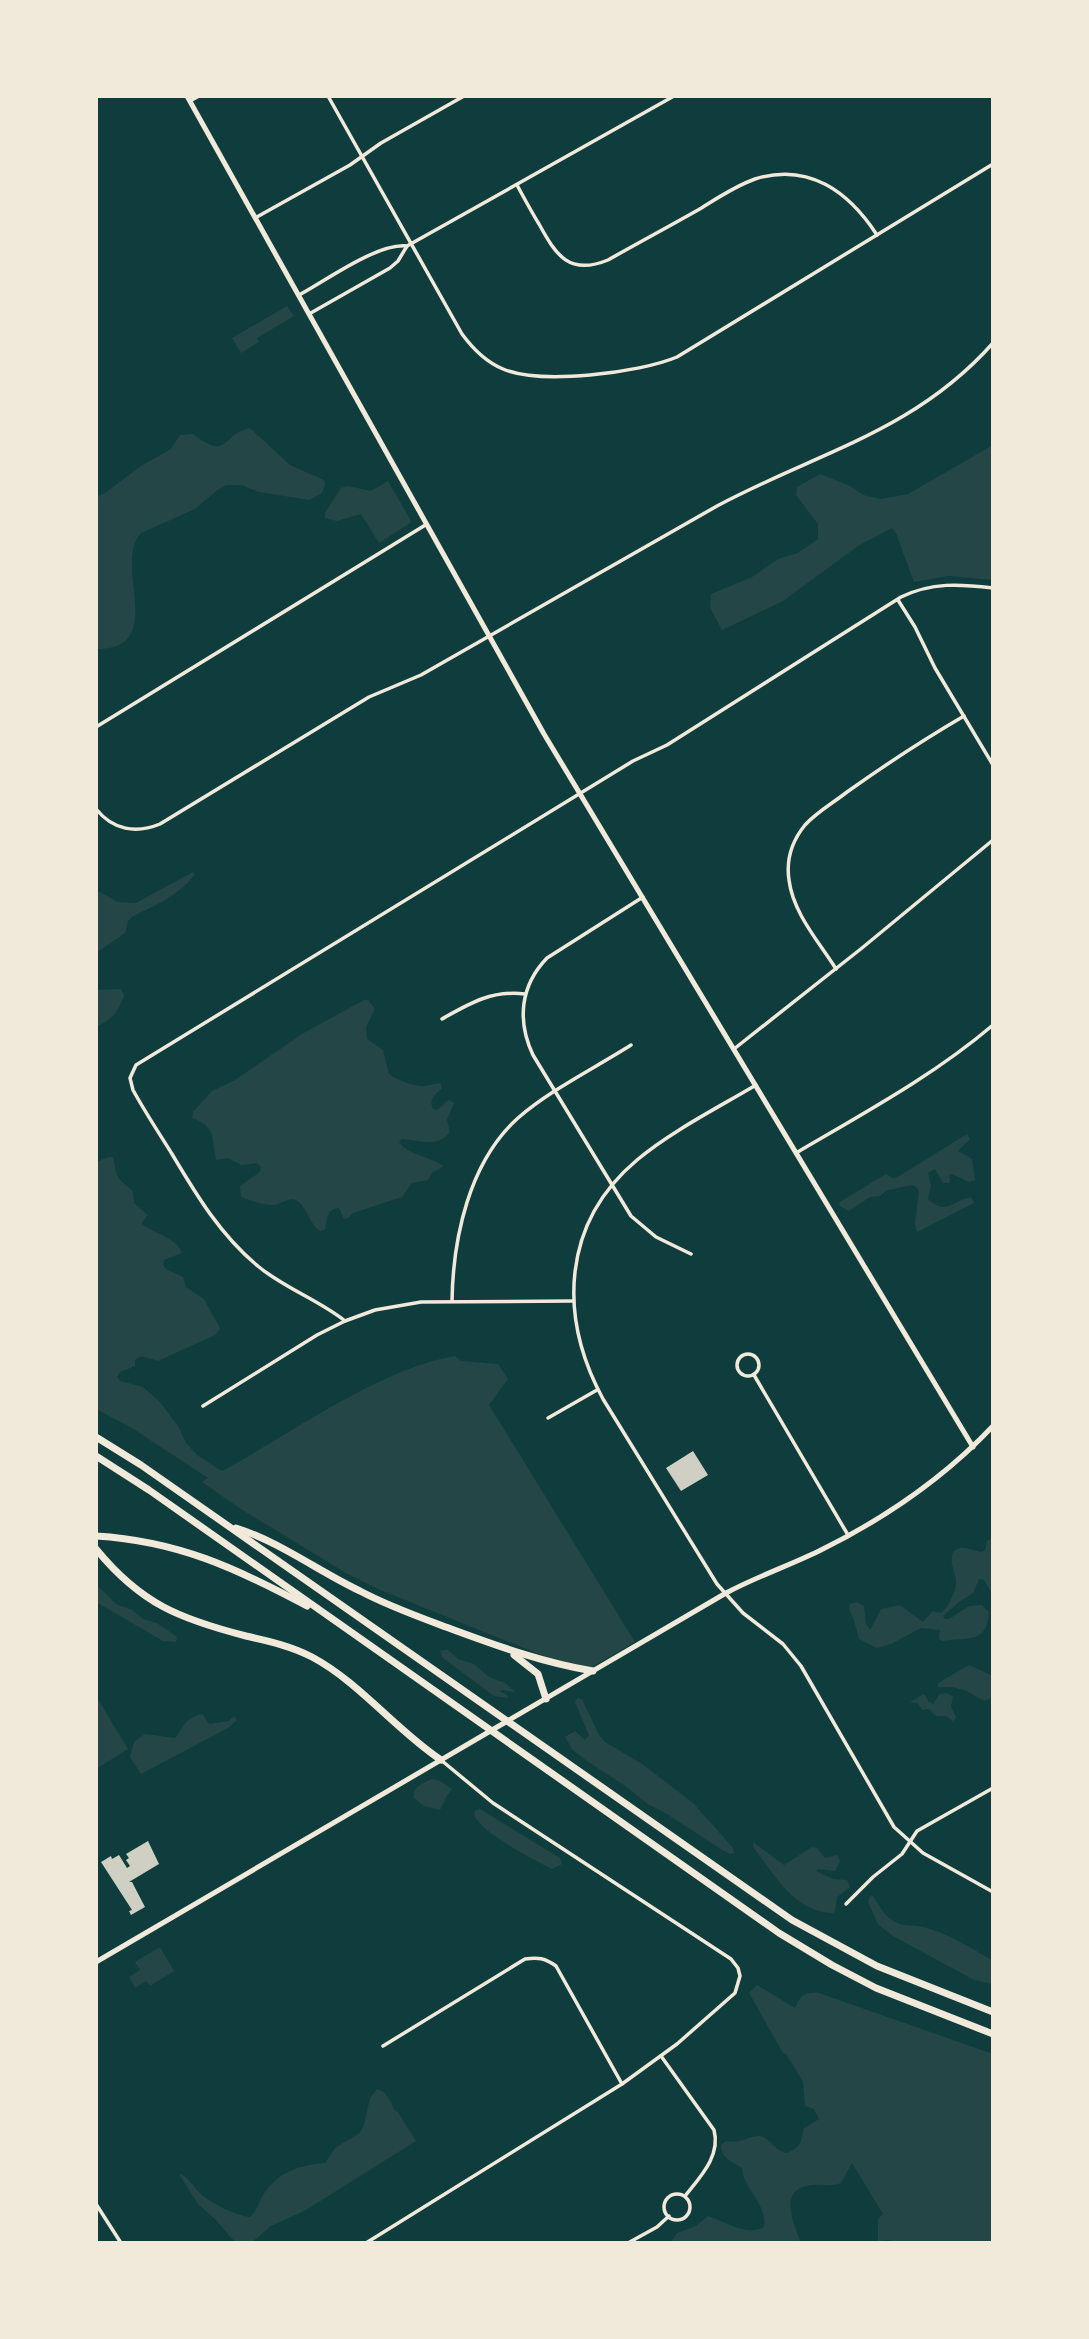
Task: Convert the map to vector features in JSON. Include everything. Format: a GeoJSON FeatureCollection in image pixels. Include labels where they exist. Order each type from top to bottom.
{"type":"FeatureCollection","features":[{"type":"Feature","properties":{"kind":"highway"},"geometry":{"type":"LineString","coordinates":[[96,1437],[141,1465],[746,1889],[808,1929],[885,1970],[993,2012]]}},
{"type":"Feature","properties":{"kind":"highway"},"geometry":{"type":"LineString","coordinates":[[96,1456],[149,1490],[753,1916],[807,1950],[887,1993],[993,2034]]}},
{"type":"Feature","properties":{"kind":"highway"},"geometry":{"type":"LineString","coordinates":[[228,1526],[273,1543],[382,1602],[508,1650],[554,1664],[593,1671]]}},
{"type":"Feature","properties":{"kind":"highway"},"geometry":{"type":"LineString","coordinates":[[97,1535],[147,1541],[210,1559],[247,1574],[330,1617]]}},
{"type":"Feature","properties":{"kind":"highway"},"geometry":{"type":"LineString","coordinates":[[96,1549],[145,1597],[173,1613],[199,1623],[295,1649],[322,1662],[441,1760]]}},
{"type":"Feature","properties":{"kind":"highway"},"geometry":{"type":"LineString","coordinates":[[508,1650],[538,1674],[546,1699]]}},
{"type":"Feature","properties":{"kind":"main road"},"geometry":{"type":"LineString","coordinates":[[189,99],[544,734],[973,1447]]}},
{"type":"Feature","properties":{"kind":"main road"},"geometry":{"type":"LineString","coordinates":[[96,1962],[725,1594],[848,1535],[935,1479],[993,1426]]}},
{"type":"Feature","properties":{"kind":"street"},"geometry":{"type":"LineString","coordinates":[[189,99],[199,96]]}},
{"type":"Feature","properties":{"kind":"street"},"geometry":{"type":"LineString","coordinates":[[328,96],[409,245],[462,334],[474,349],[502,369],[537,376],[624,372],[667,361],[687,352],[993,164]]}},
{"type":"Feature","properties":{"kind":"street"},"geometry":{"type":"LineString","coordinates":[[255,218],[464,96]]}},
{"type":"Feature","properties":{"kind":"street"},"geometry":{"type":"LineString","coordinates":[[299,296],[380,250],[409,245],[674,96]]}},
{"type":"Feature","properties":{"kind":"street"},"geometry":{"type":"LineString","coordinates":[[517,185],[554,251],[564,260],[577,265],[595,265],[608,260],[745,183],[775,175],[803,176],[836,190],[860,211],[877,235]]}},
{"type":"Feature","properties":{"kind":"street"},"geometry":{"type":"LineString","coordinates":[[309,314],[390,268],[409,245]]}},
{"type":"Feature","properties":{"kind":"street"},"geometry":{"type":"LineString","coordinates":[[96,809],[107,821],[120,827],[140,830],[153,827],[369,697],[421,675],[727,500],[887,427],[944,389],[993,343]]}},
{"type":"Feature","properties":{"kind":"street"},"geometry":{"type":"LineString","coordinates":[[96,727],[427,524]]}},
{"type":"Feature","properties":{"kind":"street"},"geometry":{"type":"LineString","coordinates":[[345,1321],[269,1275],[227,1237],[200,1200],[135,1094],[130,1078],[133,1069],[633,761],[667,745],[898,600],[932,586],[953,584],[993,588]]}},
{"type":"Feature","properties":{"kind":"street"},"geometry":{"type":"LineString","coordinates":[[898,600],[993,765]]}},
{"type":"Feature","properties":{"kind":"street"},"geometry":{"type":"LineString","coordinates":[[836,969],[804,920],[792,895],[788,861],[796,839],[811,819],[828,806],[900,755],[964,716]]}},
{"type":"Feature","properties":{"kind":"street"},"geometry":{"type":"LineString","coordinates":[[734,1049],[993,840]]}},
{"type":"Feature","properties":{"kind":"street"},"geometry":{"type":"LineString","coordinates":[[642,897],[553,953],[536,970],[525,994],[522,1015],[526,1040],[533,1055],[631,1216],[656,1237],[691,1254]]}},
{"type":"Feature","properties":{"kind":"street"},"geometry":{"type":"LineString","coordinates":[[442,1019],[486,996],[525,994]]}},
{"type":"Feature","properties":{"kind":"street"},"geometry":{"type":"LineString","coordinates":[[796,1153],[923,1077],[993,1025]]}},
{"type":"Feature","properties":{"kind":"street"},"geometry":{"type":"LineString","coordinates":[[452,1301],[454,1266],[461,1227],[483,1165],[497,1141],[515,1121],[555,1092],[631,1045]]}},
{"type":"Feature","properties":{"kind":"street"},"geometry":{"type":"LineString","coordinates":[[756,1085],[650,1150],[612,1185],[597,1207],[582,1243],[575,1272],[573,1301],[581,1347],[598,1389],[706,1569],[743,1613],[783,1644],[795,1658],[887,1818],[909,1843],[993,1892]]}},
{"type":"Feature","properties":{"kind":"street"},"geometry":{"type":"LineString","coordinates":[[203,1405],[317,1335],[345,1321],[390,1307],[421,1302],[573,1301]]}},
{"type":"Feature","properties":{"kind":"street"},"geometry":{"type":"LineString","coordinates":[[750,1354],[757,1358],[759,1365],[754,1375],[742,1375],[737,1369],[737,1361],[742,1355],[750,1354]]}},
{"type":"Feature","properties":{"kind":"street"},"geometry":{"type":"LineString","coordinates":[[754,1375],[848,1535]]}},
{"type":"Feature","properties":{"kind":"street"},"geometry":{"type":"LineString","coordinates":[[548,1418],[598,1389]]}},
{"type":"Feature","properties":{"kind":"street"},"geometry":{"type":"LineString","coordinates":[[366,2243],[622,2084],[722,2006],[740,1983],[739,1971],[731,1959],[494,1803],[441,1760]]}},
{"type":"Feature","properties":{"kind":"street"},"geometry":{"type":"LineString","coordinates":[[846,1904],[873,1877],[902,1854],[918,1831],[993,1788]]}},
{"type":"Feature","properties":{"kind":"street"},"geometry":{"type":"LineString","coordinates":[[383,2046],[525,1959],[537,1957],[547,1959],[556,1966],[622,2084]]}},
{"type":"Feature","properties":{"kind":"street"},"geometry":{"type":"LineString","coordinates":[[661,2056],[714,2130],[717,2141],[714,2155],[706,2169],[685,2196]]}},
{"type":"Feature","properties":{"kind":"street"},"geometry":{"type":"LineString","coordinates":[[676,2194],[685,2196],[690,2207],[688,2214],[681,2219],[669,2216],[664,2209],[668,2197],[676,2194]]}},
{"type":"Feature","properties":{"kind":"street"},"geometry":{"type":"LineString","coordinates":[[96,2204],[121,2243]]}},
{"type":"Feature","properties":{"kind":"street"},"geometry":{"type":"LineString","coordinates":[[628,2243],[657,2227],[669,2216]]}},
{"type":"Feature","properties":{"kind":"shaded area"},"geometry":{"type":"Polygon","coordinates":[[[287,306],[294,316],[257,338],[259,342],[241,353],[232,338],[287,306]]]}},
{"type":"Feature","properties":{"kind":"shaded area"},"geometry":{"type":"Polygon","coordinates":[[[250,428],[290,465],[324,480],[322,493],[309,500],[259,492],[242,485],[226,485],[195,509],[141,533],[134,547],[132,564],[135,621],[130,636],[118,646],[96,649],[96,497],[171,449],[180,435],[193,434],[213,446],[219,446],[250,428]]]}},
{"type":"Feature","properties":{"kind":"shaded area"},"geometry":{"type":"Polygon","coordinates":[[[993,445],[993,580],[948,576],[914,582],[892,528],[858,546],[783,601],[722,630],[710,607],[711,594],[752,577],[778,559],[798,553],[818,539],[818,524],[796,495],[797,487],[820,474],[850,486],[863,495],[881,499],[908,494],[993,445]]]}},
{"type":"Feature","properties":{"kind":"shaded area"},"geometry":{"type":"Polygon","coordinates":[[[388,481],[411,521],[379,543],[361,514],[337,521],[325,518],[325,513],[341,488],[348,486],[371,491],[388,481]]]}},
{"type":"Feature","properties":{"kind":"shaded area"},"geometry":{"type":"Polygon","coordinates":[[[193,872],[195,874],[182,888],[132,917],[125,933],[96,953],[96,890],[118,902],[136,903],[193,872]]]}},
{"type":"Feature","properties":{"kind":"shaded area"},"geometry":{"type":"Polygon","coordinates":[[[121,989],[124,995],[117,1010],[111,1018],[96,1027],[96,990],[121,989]]]}},
{"type":"Feature","properties":{"kind":"shaded area"},"geometry":{"type":"Polygon","coordinates":[[[368,1000],[375,1009],[366,1027],[367,1039],[383,1050],[389,1074],[415,1085],[441,1083],[442,1088],[432,1099],[433,1109],[438,1109],[449,1100],[454,1103],[447,1120],[450,1132],[445,1137],[434,1142],[402,1139],[399,1142],[408,1150],[444,1166],[432,1173],[428,1180],[412,1183],[402,1197],[353,1213],[344,1219],[339,1208],[332,1210],[325,1229],[321,1231],[296,1200],[271,1205],[241,1197],[240,1186],[260,1172],[261,1167],[257,1163],[241,1165],[228,1158],[216,1160],[210,1130],[192,1118],[193,1112],[212,1091],[235,1080],[302,1034],[368,1000]]]}},
{"type":"Feature","properties":{"kind":"shaded area"},"geometry":{"type":"Polygon","coordinates":[[[967,1134],[970,1139],[958,1151],[972,1159],[975,1180],[969,1182],[952,1174],[949,1175],[950,1183],[943,1183],[935,1169],[928,1173],[931,1186],[928,1199],[945,1207],[971,1197],[974,1203],[917,1232],[915,1224],[919,1190],[915,1186],[887,1190],[849,1211],[840,1206],[839,1203],[843,1200],[886,1174],[896,1178],[967,1134]]]}},
{"type":"Feature","properties":{"kind":"shaded area"},"geometry":{"type":"Polygon","coordinates":[[[113,1157],[119,1179],[133,1191],[134,1203],[148,1215],[142,1224],[171,1240],[182,1253],[164,1260],[163,1265],[183,1277],[186,1287],[204,1299],[220,1329],[215,1335],[158,1361],[146,1357],[137,1358],[135,1366],[120,1372],[117,1377],[120,1381],[143,1387],[160,1402],[178,1426],[186,1443],[197,1455],[222,1471],[366,1388],[396,1374],[455,1356],[461,1361],[498,1364],[508,1379],[489,1405],[635,1642],[592,1667],[556,1661],[378,1589],[346,1573],[241,1509],[202,1482],[208,1478],[132,1428],[96,1409],[96,1162],[113,1157]]]}},
{"type":"Feature","properties":{"kind":"shaded area"},"geometry":{"type":"Polygon","coordinates":[[[993,1538],[992,1589],[990,1590],[984,1580],[979,1579],[973,1593],[943,1616],[949,1619],[969,1606],[982,1605],[989,1612],[987,1623],[980,1635],[943,1641],[939,1639],[940,1630],[921,1628],[891,1644],[877,1648],[859,1639],[849,1609],[850,1604],[857,1602],[864,1606],[866,1624],[870,1630],[881,1609],[900,1605],[923,1622],[933,1611],[941,1613],[954,1594],[956,1581],[952,1564],[953,1552],[963,1548],[982,1552],[987,1541],[993,1538]]]}},
{"type":"Feature","properties":{"kind":"shaded area"},"geometry":{"type":"Polygon","coordinates":[[[96,1584],[116,1604],[132,1610],[143,1619],[157,1623],[177,1637],[176,1642],[163,1641],[96,1602],[96,1584]]]}},
{"type":"Feature","properties":{"kind":"shaded area"},"geometry":{"type":"Polygon","coordinates":[[[440,1651],[474,1664],[489,1677],[505,1683],[515,1692],[499,1691],[508,1698],[494,1696],[443,1658],[440,1651]]]}},
{"type":"Feature","properties":{"kind":"shaded area"},"geometry":{"type":"Polygon","coordinates":[[[969,1665],[993,1676],[993,1697],[984,1701],[967,1691],[938,1687],[938,1683],[969,1665]]]}},
{"type":"Feature","properties":{"kind":"shaded area"},"geometry":{"type":"Polygon","coordinates":[[[947,1693],[953,1697],[951,1706],[956,1718],[953,1721],[946,1716],[936,1716],[929,1709],[922,1710],[918,1703],[910,1702],[924,1694],[933,1704],[940,1694],[947,1693]]]}},
{"type":"Feature","properties":{"kind":"shaded area"},"geometry":{"type":"Polygon","coordinates":[[[96,1696],[128,1749],[96,1769],[96,1696]]]}},
{"type":"Feature","properties":{"kind":"shaded area"},"geometry":{"type":"Polygon","coordinates":[[[578,1698],[582,1699],[605,1742],[642,1764],[693,1803],[733,1848],[734,1853],[724,1851],[648,1804],[572,1749],[565,1737],[575,1731],[585,1740],[589,1735],[575,1702],[578,1698]]]}},
{"type":"Feature","properties":{"kind":"shaded area"},"geometry":{"type":"Polygon","coordinates":[[[202,1714],[209,1724],[229,1721],[234,1716],[237,1720],[228,1728],[141,1774],[130,1757],[134,1742],[145,1734],[175,1738],[188,1721],[202,1714]]]}},
{"type":"Feature","properties":{"kind":"shaded area"},"geometry":{"type":"Polygon","coordinates":[[[432,1779],[452,1789],[440,1810],[424,1806],[414,1798],[416,1788],[432,1779]]]}},
{"type":"Feature","properties":{"kind":"shaded area"},"geometry":{"type":"Polygon","coordinates":[[[480,1809],[560,1858],[562,1864],[552,1869],[497,1838],[474,1815],[475,1811],[480,1809]]]}},
{"type":"Feature","properties":{"kind":"shaded area"},"geometry":{"type":"Polygon","coordinates":[[[753,1842],[784,1865],[812,1847],[817,1848],[825,1858],[837,1855],[840,1861],[835,1871],[816,1871],[833,1879],[847,1880],[850,1887],[837,1897],[835,1911],[820,1911],[797,1900],[770,1870],[754,1848],[753,1842]]]}},
{"type":"Feature","properties":{"kind":"shaded area"},"geometry":{"type":"Polygon","coordinates":[[[871,1895],[885,1914],[897,1923],[941,1933],[993,1961],[993,1984],[974,1980],[893,1936],[878,1924],[868,1902],[871,1895]]]}},
{"type":"Feature","properties":{"kind":"shaded area"},"geometry":{"type":"Polygon","coordinates":[[[160,1947],[174,1971],[150,1986],[146,1981],[135,1988],[129,1977],[140,1970],[135,1962],[160,1947]]]}},
{"type":"Feature","properties":{"kind":"shaded area"},"geometry":{"type":"Polygon","coordinates":[[[757,1985],[795,2008],[804,1996],[819,1993],[993,2054],[993,2243],[878,2241],[878,2219],[883,2214],[852,2163],[841,2183],[802,2188],[791,2199],[792,2217],[801,2243],[670,2243],[677,2233],[696,2226],[708,2216],[743,2229],[757,2230],[764,2227],[762,2211],[746,2182],[742,2168],[725,2156],[721,2145],[726,2141],[759,2136],[787,2153],[800,2144],[803,2129],[819,2119],[814,2109],[805,2106],[803,2082],[749,1993],[757,1985]]]}},
{"type":"Feature","properties":{"kind":"shaded area"},"geometry":{"type":"Polygon","coordinates":[[[377,2089],[390,2100],[416,2141],[306,2210],[271,2226],[251,2243],[235,2242],[198,2204],[179,2174],[213,2203],[250,2217],[265,2192],[277,2179],[308,2165],[325,2163],[335,2148],[360,2133],[370,2098],[377,2089]]]}},
{"type":"Feature","properties":{"kind":"building"},"geometry":{"type":"Polygon","coordinates":[[[693,1451],[708,1475],[681,1491],[666,1468],[693,1451]]]}},
{"type":"Feature","properties":{"kind":"building"},"geometry":{"type":"Polygon","coordinates":[[[148,1841],[159,1864],[129,1882],[132,1882],[145,1907],[131,1915],[129,1911],[132,1910],[101,1862],[119,1855],[127,1868],[130,1866],[126,1854],[148,1841]]]}}]}
